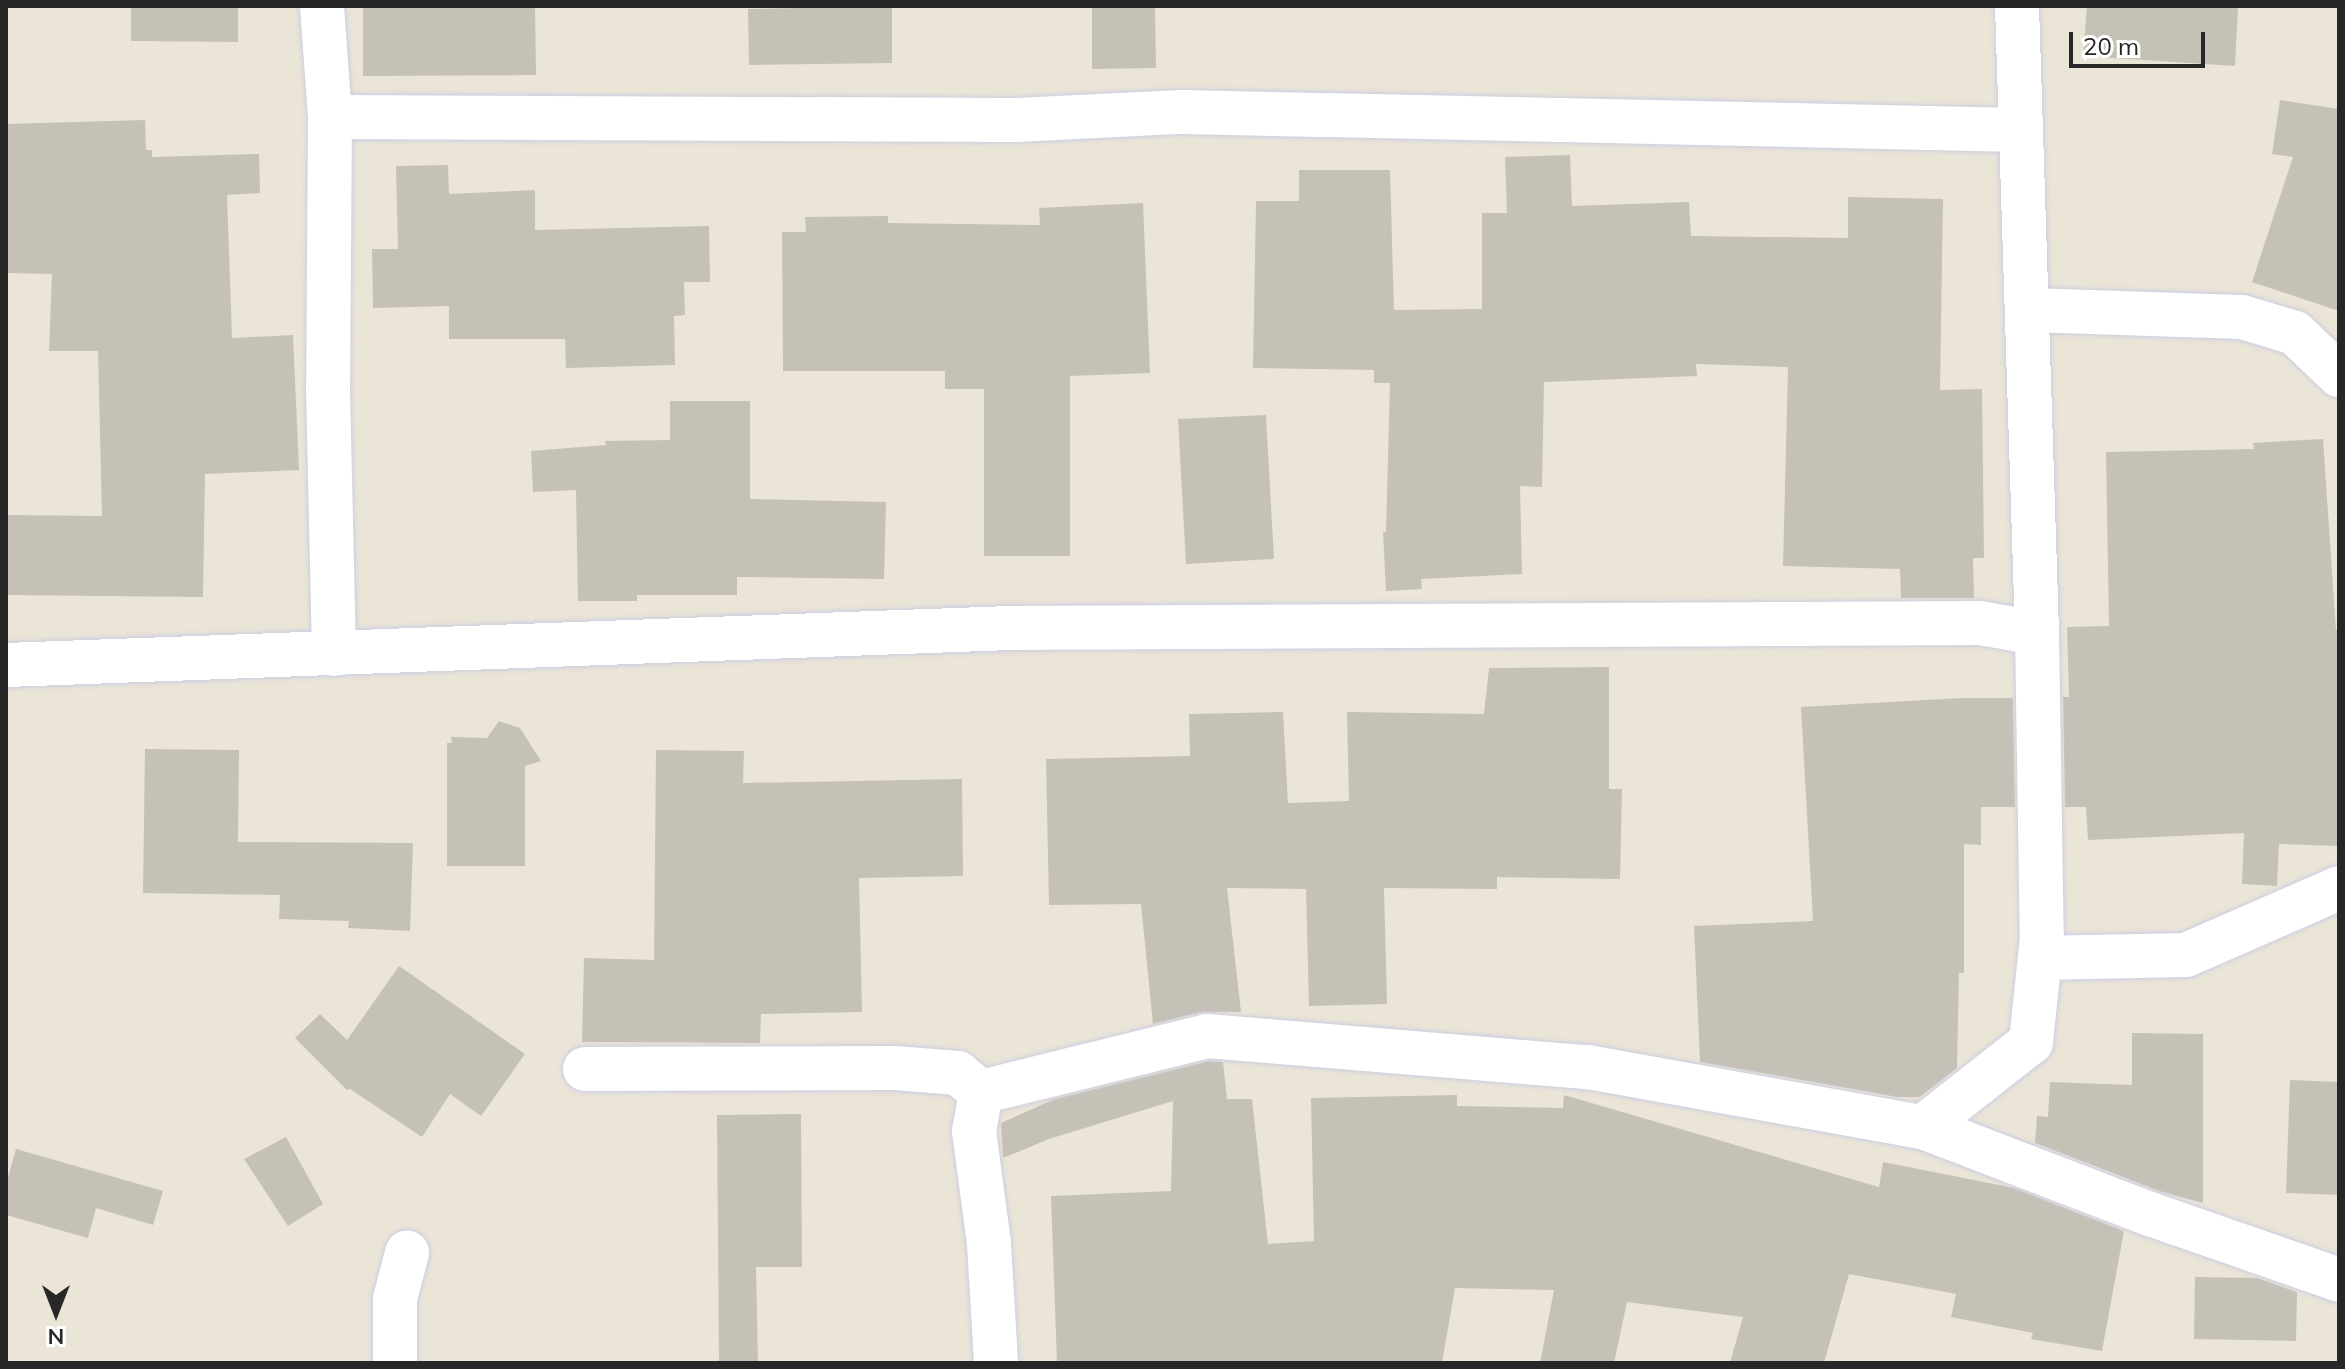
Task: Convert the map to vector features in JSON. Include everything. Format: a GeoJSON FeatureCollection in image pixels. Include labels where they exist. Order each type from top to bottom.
{"type":"FeatureCollection","features":[{"type":"Feature","properties":{"kind":"street"},"geometry":{"type":"LineString","coordinates":[[322,6],[330,117],[328,389],[334,654]]}},
{"type":"Feature","properties":{"kind":"street"},"geometry":{"type":"LineString","coordinates":[[1923,1127],[2031,1042],[2040,958],[2037,633],[2017,6]]}},
{"type":"Feature","properties":{"kind":"street"},"geometry":{"type":"LineString","coordinates":[[330,117],[1016,120],[1182,112],[2020,130]]}},
{"type":"Feature","properties":{"kind":"street"},"geometry":{"type":"LineString","coordinates":[[2029,310],[2242,317],[2295,333],[2339,375]]}},
{"type":"Feature","properties":{"kind":"street"},"geometry":{"type":"LineString","coordinates":[[6,665],[1024,627],[1980,623],[2037,633]]}},
{"type":"Feature","properties":{"kind":"street"},"geometry":{"type":"LineString","coordinates":[[2040,958],[2186,955],[2339,888]]}},
{"type":"Feature","properties":{"kind":"street"},"geometry":{"type":"LineString","coordinates":[[981,1092],[1207,1036],[1588,1067],[1923,1127],[2150,1214],[2339,1280]]}},
{"type":"Feature","properties":{"kind":"street"},"geometry":{"type":"LineString","coordinates":[[585,1069],[895,1068],[958,1073],[981,1092]]}},
{"type":"Feature","properties":{"kind":"street"},"geometry":{"type":"LineString","coordinates":[[981,1092],[974,1131],[989,1244],[996,1363]]}},
{"type":"Feature","properties":{"kind":"street"},"geometry":{"type":"LineString","coordinates":[[395,1363],[395,1299],[407,1253]]}},
{"type":"Feature","properties":{"kind":"building"},"geometry":{"type":"Polygon","coordinates":[[[131,6],[238,6],[238,42],[131,41],[131,6]]]}},
{"type":"Feature","properties":{"kind":"building"},"geometry":{"type":"Polygon","coordinates":[[[363,6],[535,6],[536,75],[363,76],[363,6]]]}},
{"type":"Feature","properties":{"kind":"building"},"geometry":{"type":"Polygon","coordinates":[[[892,6],[892,63],[749,65],[748,9],[892,6]]]}},
{"type":"Feature","properties":{"kind":"building"},"geometry":{"type":"Polygon","coordinates":[[[1092,6],[1155,6],[1156,68],[1092,69],[1092,6]]]}},
{"type":"Feature","properties":{"kind":"building"},"geometry":{"type":"Polygon","coordinates":[[[2087,6],[2238,6],[2235,66],[2083,56],[2087,6]]]}},
{"type":"Feature","properties":{"kind":"building"},"geometry":{"type":"Polygon","coordinates":[[[2280,100],[2339,109],[2339,311],[2252,282],[2293,157],[2272,154],[2280,100]]]}},
{"type":"Feature","properties":{"kind":"building"},"geometry":{"type":"Polygon","coordinates":[[[145,120],[146,150],[152,150],[152,157],[259,154],[260,193],[227,195],[232,338],[293,335],[299,470],[205,474],[203,597],[6,595],[6,515],[102,516],[98,351],[49,351],[52,274],[6,273],[6,124],[145,120]]]}},
{"type":"Feature","properties":{"kind":"building"},"geometry":{"type":"Polygon","coordinates":[[[1570,155],[1572,206],[1689,202],[1691,236],[1848,238],[1848,197],[1943,199],[1940,390],[1982,389],[1984,558],[1973,558],[1974,598],[1901,598],[1900,569],[1783,566],[1788,367],[1696,364],[1697,376],[1544,382],[1542,487],[1520,486],[1522,574],[1421,579],[1422,589],[1386,591],[1383,532],[1386,532],[1390,383],[1374,383],[1374,370],[1253,368],[1256,201],[1299,201],[1299,170],[1390,170],[1394,310],[1482,309],[1482,213],[1507,213],[1505,157],[1570,155]]]}},
{"type":"Feature","properties":{"kind":"building"},"geometry":{"type":"Polygon","coordinates":[[[448,165],[449,194],[535,190],[535,230],[709,226],[710,282],[684,282],[685,315],[674,316],[675,365],[566,368],[565,339],[449,339],[449,306],[373,308],[372,249],[398,249],[396,166],[448,165]]]}},
{"type":"Feature","properties":{"kind":"building"},"geometry":{"type":"Polygon","coordinates":[[[1143,203],[1150,373],[1070,376],[1070,556],[984,556],[984,389],[945,389],[945,371],[783,371],[782,232],[806,232],[805,217],[888,216],[888,223],[1040,225],[1039,208],[1143,203]]]}},
{"type":"Feature","properties":{"kind":"building"},"geometry":{"type":"Polygon","coordinates":[[[670,401],[750,401],[750,499],[886,502],[884,579],[737,577],[737,595],[637,595],[637,601],[578,601],[576,490],[533,492],[531,451],[606,445],[605,441],[670,440],[670,401]]]}},
{"type":"Feature","properties":{"kind":"building"},"geometry":{"type":"Polygon","coordinates":[[[1266,415],[1274,559],[1186,564],[1178,419],[1266,415]]]}},
{"type":"Feature","properties":{"kind":"building"},"geometry":{"type":"Polygon","coordinates":[[[2323,439],[2336,630],[2339,630],[2339,846],[2279,844],[2277,886],[2242,884],[2244,833],[2088,840],[2086,807],[2065,807],[2063,697],[2069,697],[2067,627],[2109,626],[2106,452],[2254,449],[2253,443],[2323,439]]]}},
{"type":"Feature","properties":{"kind":"building"},"geometry":{"type":"Polygon","coordinates":[[[1609,667],[1609,789],[1622,789],[1620,879],[1497,877],[1497,889],[1384,888],[1387,1004],[1309,1006],[1306,889],[1227,888],[1241,1012],[1201,1012],[1153,1024],[1141,904],[1049,905],[1046,759],[1190,756],[1189,714],[1283,712],[1288,803],[1349,801],[1347,712],[1484,714],[1489,668],[1609,667]]]}},
{"type":"Feature","properties":{"kind":"building"},"geometry":{"type":"Polygon","coordinates":[[[2013,698],[2015,807],[1981,807],[1981,845],[1964,844],[1964,973],[1959,973],[1957,1068],[1920,1097],[1897,1097],[1700,1062],[1694,926],[1813,921],[1801,707],[2013,698]]]}},
{"type":"Feature","properties":{"kind":"building"},"geometry":{"type":"Polygon","coordinates":[[[499,721],[520,728],[541,761],[525,766],[525,866],[447,866],[447,743],[452,743],[451,737],[487,738],[499,721]]]}},
{"type":"Feature","properties":{"kind":"building"},"geometry":{"type":"Polygon","coordinates":[[[145,749],[239,750],[238,842],[413,843],[410,931],[348,928],[349,921],[279,919],[280,895],[143,893],[145,749]]]}},
{"type":"Feature","properties":{"kind":"building"},"geometry":{"type":"Polygon","coordinates":[[[656,750],[744,751],[743,783],[962,779],[963,876],[859,878],[862,1012],[761,1014],[760,1043],[582,1042],[584,958],[654,960],[656,750]]]}},
{"type":"Feature","properties":{"kind":"building"},"geometry":{"type":"Polygon","coordinates":[[[399,966],[525,1054],[481,1116],[450,1094],[422,1137],[350,1089],[347,1090],[295,1038],[320,1014],[347,1040],[399,966]]]}},
{"type":"Feature","properties":{"kind":"building"},"geometry":{"type":"Polygon","coordinates":[[[2132,1033],[2203,1034],[2203,1203],[2159,1191],[2035,1143],[2037,1116],[2048,1117],[2050,1082],[2132,1085],[2132,1033]]]}},
{"type":"Feature","properties":{"kind":"building"},"geometry":{"type":"Polygon","coordinates":[[[1209,1061],[1223,1062],[1227,1099],[1252,1099],[1268,1244],[1314,1241],[1311,1098],[1457,1095],[1457,1106],[1563,1108],[1564,1095],[1879,1187],[1883,1162],[2014,1188],[2124,1231],[2102,1351],[2031,1339],[2033,1333],[1951,1317],[1956,1294],[1849,1274],[1824,1363],[1730,1363],[1743,1317],[1627,1302],[1614,1363],[1540,1363],[1554,1290],[1455,1288],[1442,1363],[1057,1363],[1051,1196],[1171,1191],[1173,1101],[1049,1139],[1003,1158],[1001,1123],[1055,1099],[1209,1061]]]}},
{"type":"Feature","properties":{"kind":"building"},"geometry":{"type":"Polygon","coordinates":[[[2290,1080],[2339,1082],[2339,1195],[2286,1193],[2290,1080]]]}},
{"type":"Feature","properties":{"kind":"building"},"geometry":{"type":"Polygon","coordinates":[[[801,1114],[802,1267],[756,1267],[758,1363],[719,1363],[717,1115],[801,1114]]]}},
{"type":"Feature","properties":{"kind":"building"},"geometry":{"type":"Polygon","coordinates":[[[286,1137],[323,1204],[288,1226],[244,1159],[286,1137]]]}},
{"type":"Feature","properties":{"kind":"building"},"geometry":{"type":"Polygon","coordinates":[[[16,1149],[163,1191],[153,1225],[96,1208],[88,1238],[6,1215],[6,1184],[16,1149]]]}},
{"type":"Feature","properties":{"kind":"building"},"geometry":{"type":"Polygon","coordinates":[[[2195,1277],[2257,1278],[2297,1292],[2296,1341],[2194,1339],[2195,1277]]]}}]}
